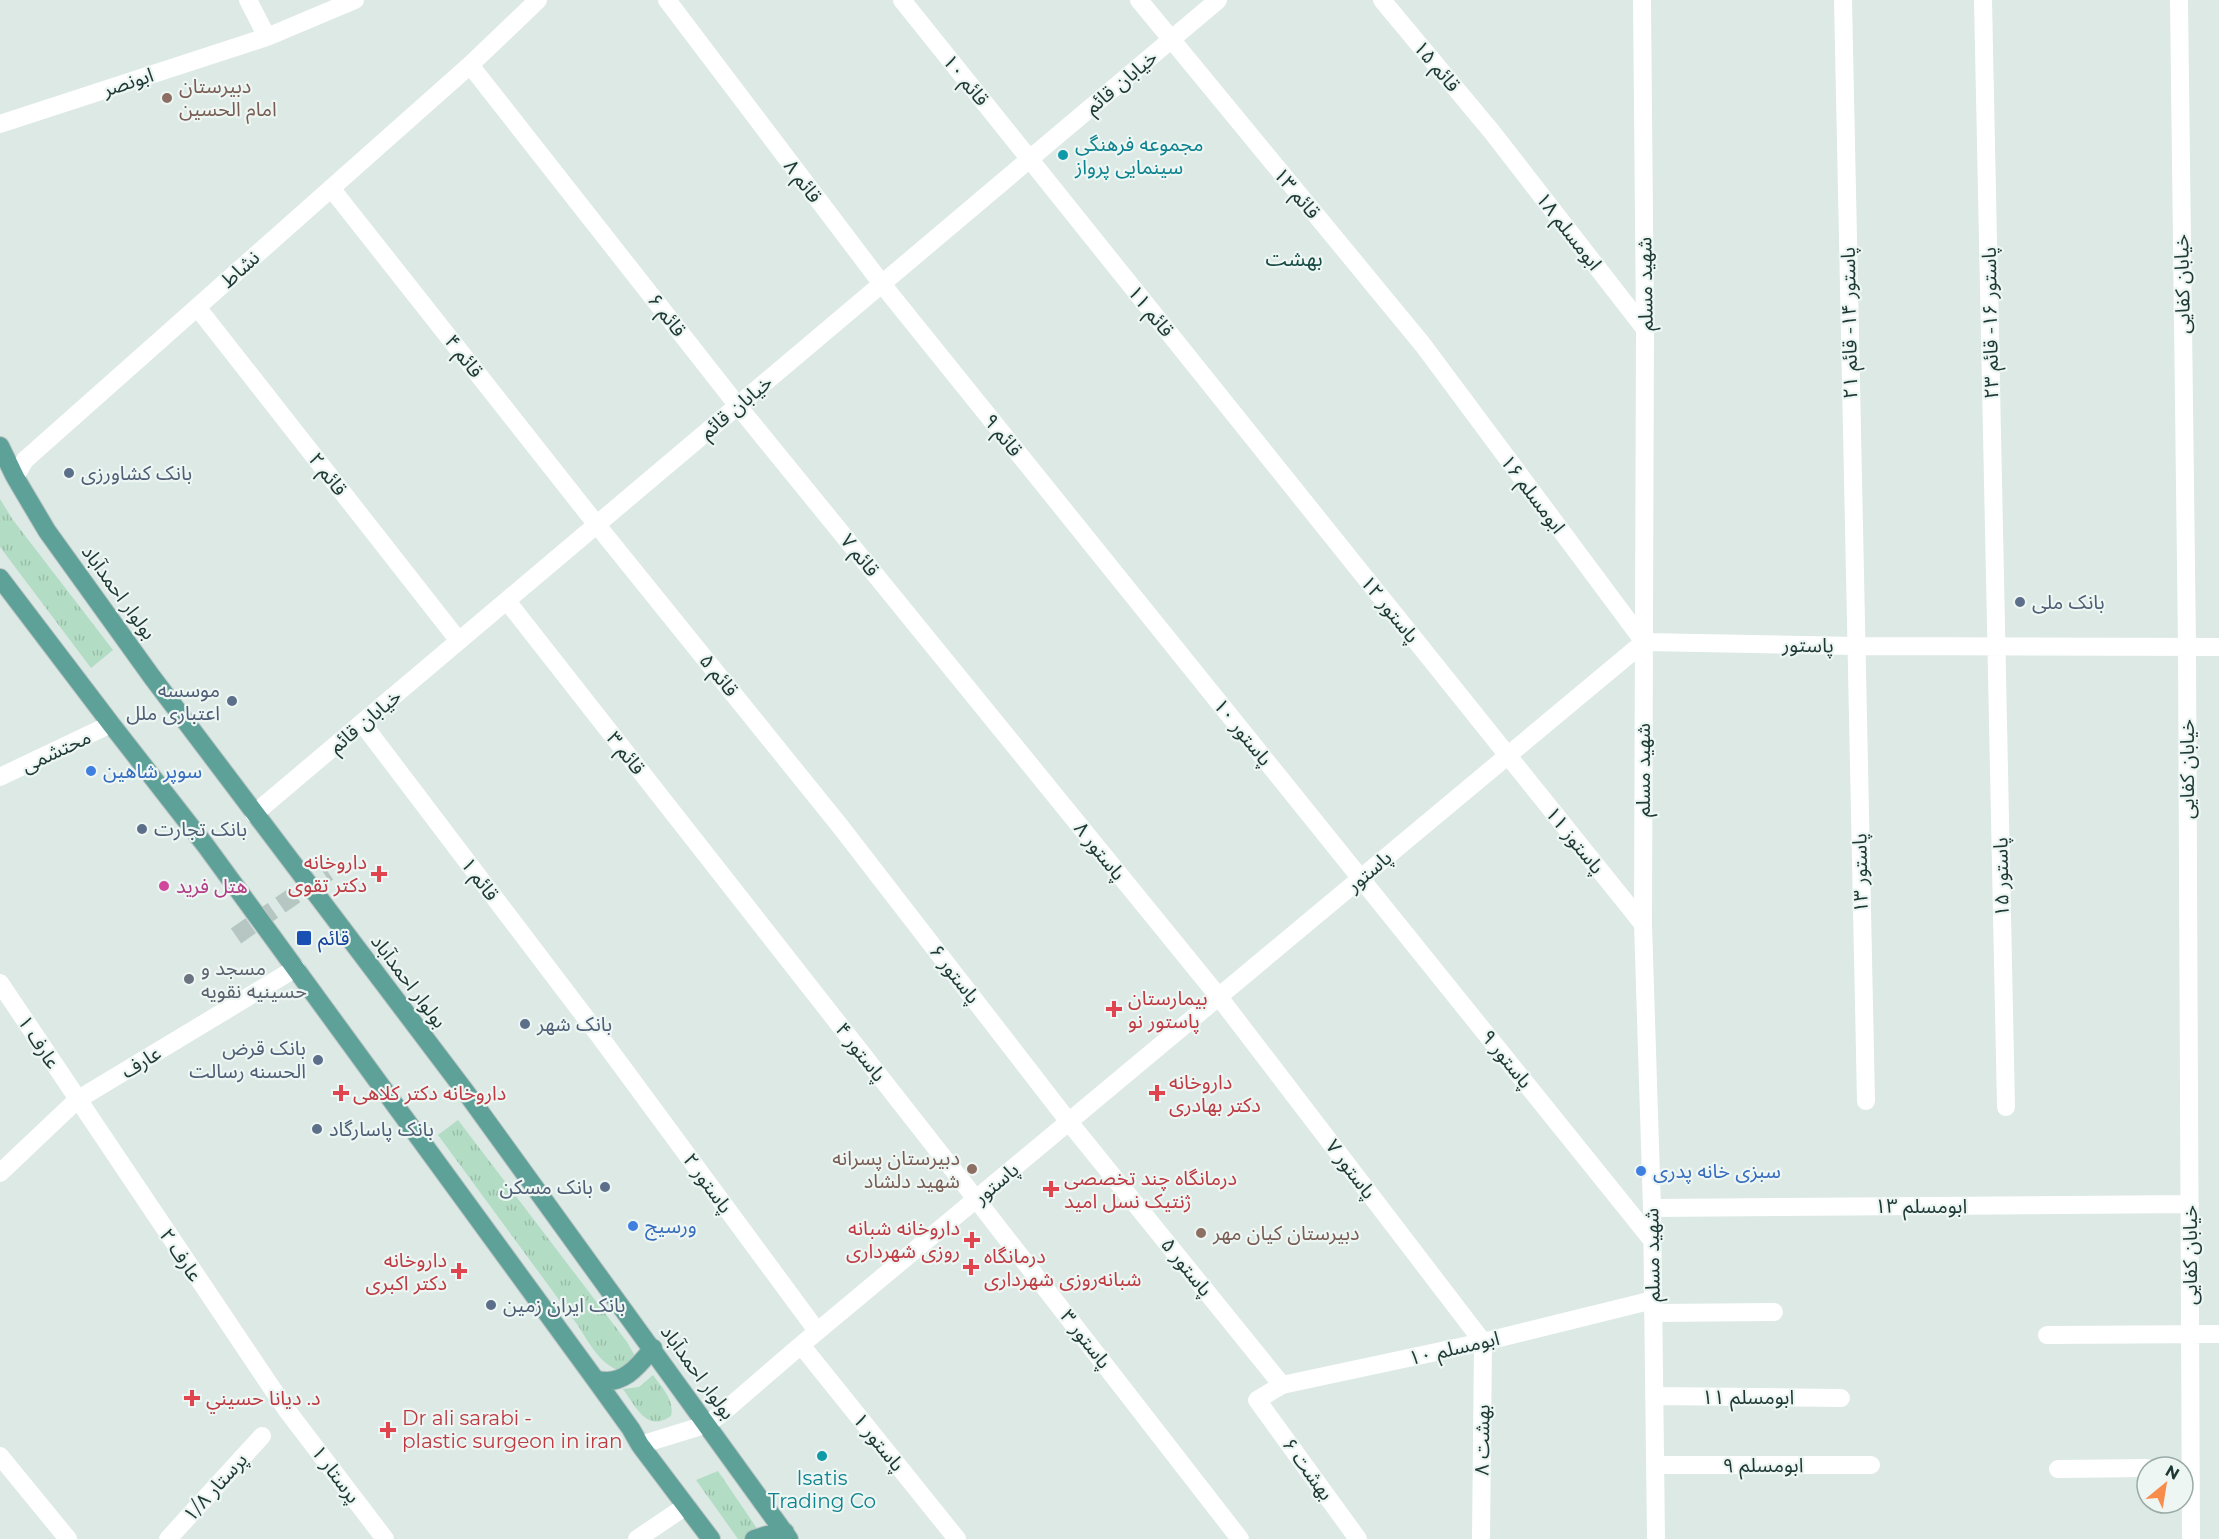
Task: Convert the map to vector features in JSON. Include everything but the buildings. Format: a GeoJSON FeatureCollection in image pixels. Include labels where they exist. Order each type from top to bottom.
{"type":"FeatureCollection","features":[{"type":"Feature","properties":{"kind":"main road","name":"بولوار احمدآباد"},"geometry":{"type":"LineString","coordinates":[[0,446],[15,477],[47,531],[152,677],[465,1091],[787,1536]]}},
{"type":"Feature","properties":{"kind":"main road"},"geometry":{"type":"LineString","coordinates":[[0,578],[207,846],[595,1379],[640,1445],[711,1539]]}},
{"type":"Feature","properties":{"kind":"main road"},"geometry":{"type":"LineString","coordinates":[[595,1379],[604,1382],[624,1377],[637,1369],[653,1348]]}},
{"type":"Feature","properties":{"kind":"main road"},"geometry":{"type":"LineString","coordinates":[[754,1539],[767,1534],[787,1536]]}},
{"type":"Feature","properties":{"kind":"street"},"geometry":{"type":"LineString","coordinates":[[248,0],[267,37]]}},
{"type":"Feature","properties":{"kind":"street","name":"ابونصر"},"geometry":{"type":"LineString","coordinates":[[0,124],[267,37],[355,0]]}},
{"type":"Feature","properties":{"kind":"street","name":"نشاط"},"geometry":{"type":"LineString","coordinates":[[15,477],[25,460],[470,65],[538,0]]}},
{"type":"Feature","properties":{"kind":"street","name":"قائم ۸"},"geometry":{"type":"LineString","coordinates":[[667,0],[882,284]]}},
{"type":"Feature","properties":{"kind":"street","name":"قائم ۱۰"},"geometry":{"type":"LineString","coordinates":[[902,0],[1030,159]]}},
{"type":"Feature","properties":{"kind":"street","name":"قائم ۱۳"},"geometry":{"type":"LineString","coordinates":[[1139,0],[1423,345]]}},
{"type":"Feature","properties":{"kind":"street","name":"خیابان قائم"},"geometry":{"type":"LineString","coordinates":[[254,814],[1218,0]]}},
{"type":"Feature","properties":{"kind":"street","name":"قائم ۱۵"},"geometry":{"type":"LineString","coordinates":[[1382,0],[1492,132]]}},
{"type":"Feature","properties":{"kind":"street"},"geometry":{"type":"LineString","coordinates":[[1628,0],[1642,9]]}},
{"type":"Feature","properties":{"kind":"street","name":"پاستور ۱۴- قائم ۲۱"},"geometry":{"type":"LineString","coordinates":[[1843,0],[1855,646]]}},
{"type":"Feature","properties":{"kind":"street","name":"پاستور ۱۶- قائم ۲۳"},"geometry":{"type":"LineString","coordinates":[[1983,0],[1997,647]]}},
{"type":"Feature","properties":{"kind":"street","name":"خیابان کفایی"},"geometry":{"type":"LineString","coordinates":[[2179,0],[2187,647],[2190,1204],[2187,1455]]}},
{"type":"Feature","properties":{"kind":"street","name":"شهید مسلم"},"geometry":{"type":"LineString","coordinates":[[1642,9],[1645,329],[1643,924],[1652,1208],[1656,1539]]}},
{"type":"Feature","properties":{"kind":"street","name":"قائم ۶"},"geometry":{"type":"LineString","coordinates":[[470,65],[738,406]]}},
{"type":"Feature","properties":{"kind":"street","name":"ابومسلم ۱۸"},"geometry":{"type":"LineString","coordinates":[[1492,132],[1645,329]]}},
{"type":"Feature","properties":{"kind":"street","name":"قائم ۱۱"},"geometry":{"type":"LineString","coordinates":[[1030,159],[1272,462]]}},
{"type":"Feature","properties":{"kind":"street","name":"قائم ۴"},"geometry":{"type":"LineString","coordinates":[[331,188],[597,525]]}},
{"type":"Feature","properties":{"kind":"street","name":"قائم ۹"},"geometry":{"type":"LineString","coordinates":[[882,284],[1125,585]]}},
{"type":"Feature","properties":{"kind":"street","name":"قائم ۲"},"geometry":{"type":"LineString","coordinates":[[197,307],[459,641]]}},
{"type":"Feature","properties":{"kind":"street","name":"ابومسلم ۱۶"},"geometry":{"type":"LineString","coordinates":[[1423,345],[1644,642]]}},
{"type":"Feature","properties":{"kind":"street","name":"قائم ۷"},"geometry":{"type":"LineString","coordinates":[[738,406],[982,705]]}},
{"type":"Feature","properties":{"kind":"street","name":"پاستور ۱۲"},"geometry":{"type":"LineString","coordinates":[[1272,462],[1508,755]]}},
{"type":"Feature","properties":{"kind":"street","name":"قائم ۵"},"geometry":{"type":"LineString","coordinates":[[597,525],[840,826]]}},
{"type":"Feature","properties":{"kind":"street","name":"پاستور ۱۰"},"geometry":{"type":"LineString","coordinates":[[1125,585],[1361,878]]}},
{"type":"Feature","properties":{"kind":"street","name":"قائم ۳"},"geometry":{"type":"LineString","coordinates":[[507,601],[746,905]]}},
{"type":"Feature","properties":{"kind":"street","name":"پاستور"},"geometry":{"type":"LineString","coordinates":[[640,1445],[708,1424],[1644,642],[1855,646],[2219,647]]}},
{"type":"Feature","properties":{"kind":"street","name":"پاستور ۱۳"},"geometry":{"type":"LineString","coordinates":[[1855,646],[1866,1101]]}},
{"type":"Feature","properties":{"kind":"street","name":"پاستور ۱۵"},"geometry":{"type":"LineString","coordinates":[[1997,647],[2006,1107]]}},
{"type":"Feature","properties":{"kind":"street","name":"پاستور ۸"},"geometry":{"type":"LineString","coordinates":[[982,705],[1219,997]]}},
{"type":"Feature","properties":{"kind":"street","name":"قائم ۱"},"geometry":{"type":"LineString","coordinates":[[362,723],[598,1034]]}},
{"type":"Feature","properties":{"kind":"street","name":"محتشمی"},"geometry":{"type":"LineString","coordinates":[[0,777],[111,724]]}},
{"type":"Feature","properties":{"kind":"street","name":"پاستوز ۱۱"},"geometry":{"type":"LineString","coordinates":[[1508,755],[1643,924]]}},
{"type":"Feature","properties":{"kind":"street","name":"پاستور ۶"},"geometry":{"type":"LineString","coordinates":[[840,826],[1069,1122]]}},
{"type":"Feature","properties":{"kind":"street","name":"پاستور ۹"},"geometry":{"type":"LineString","coordinates":[[1361,878],[1652,1240]]}},
{"type":"Feature","properties":{"kind":"street","name":"پاستور ۴"},"geometry":{"type":"LineString","coordinates":[[746,905],[976,1199]]}},
{"type":"Feature","properties":{"kind":"street","name":"عارف"},"geometry":{"type":"LineString","coordinates":[[0,1173],[77,1100],[296,968]]}},
{"type":"Feature","properties":{"kind":"street","name":"عارف ۱"},"geometry":{"type":"LineString","coordinates":[[0,983],[77,1100]]}},
{"type":"Feature","properties":{"kind":"street","name":"پاستور ۷"},"geometry":{"type":"LineString","coordinates":[[1219,997],[1483,1342]]}},
{"type":"Feature","properties":{"kind":"street","name":"پاستور ۲"},"geometry":{"type":"LineString","coordinates":[[598,1034],[818,1331]]}},
{"type":"Feature","properties":{"kind":"street","name":"عارف ۲"},"geometry":{"type":"LineString","coordinates":[[77,1100],[286,1409]]}},
{"type":"Feature","properties":{"kind":"street","name":"پاستور ۵"},"geometry":{"type":"LineString","coordinates":[[1069,1122],[1282,1385]]}},
{"type":"Feature","properties":{"kind":"street","name":"پاستور ۳"},"geometry":{"type":"LineString","coordinates":[[976,1199],[1240,1539]]}},
{"type":"Feature","properties":{"kind":"street","name":"ابومسلم ۱۳"},"geometry":{"type":"LineString","coordinates":[[1652,1208],[2190,1204]]}},
{"type":"Feature","properties":{"kind":"street","name":"ابومسلم ۱۰"},"geometry":{"type":"LineString","coordinates":[[1257,1400],[1282,1385],[1653,1306],[1774,1312]]}},
{"type":"Feature","properties":{"kind":"street"},"geometry":{"type":"LineString","coordinates":[[2048,1335],[2219,1334]]}},
{"type":"Feature","properties":{"kind":"street","name":"بهشت ۸"},"geometry":{"type":"LineString","coordinates":[[1481,1539],[1483,1342]]}},
{"type":"Feature","properties":{"kind":"street","name":"پاستور ۱"},"geometry":{"type":"LineString","coordinates":[[801,1345],[957,1539]]}},
{"type":"Feature","properties":{"kind":"street","name":"ابومسلم ۱۱"},"geometry":{"type":"LineString","coordinates":[[1654,1396],[1841,1398]]}},
{"type":"Feature","properties":{"kind":"street","name":"بهشت ۶"},"geometry":{"type":"LineString","coordinates":[[1257,1400],[1358,1539]]}},
{"type":"Feature","properties":{"kind":"street","name":"پرستار ۱"},"geometry":{"type":"LineString","coordinates":[[286,1409],[385,1539]]}},
{"type":"Feature","properties":{"kind":"street","name":"پرستار ۱/۸"},"geometry":{"type":"LineString","coordinates":[[168,1539],[262,1436]]}},
{"type":"Feature","properties":{"kind":"street"},"geometry":{"type":"LineString","coordinates":[[0,1456],[68,1539]]}},
{"type":"Feature","properties":{"kind":"street","name":"ابومسلم ۹"},"geometry":{"type":"LineString","coordinates":[[1655,1465],[1871,1465]]}},
{"type":"Feature","properties":{"kind":"street"},"geometry":{"type":"LineString","coordinates":[[2058,1469],[2135,1468]]}},
{"type":"Feature","properties":{"kind":"street"},"geometry":{"type":"LineString","coordinates":[[637,1539],[687,1506]]}},
{"type":"Feature","properties":{"kind":"street","name":"خیابان کفایی"},"geometry":{"type":"LineString","coordinates":[[2190,1515],[2191,1539]]}},
{"type":"Feature","properties":{"kind":"green space"},"geometry":{"type":"Polygon","coordinates":[[[0,499],[13,520],[113,650],[91,668],[0,547],[0,499]]]}},
{"type":"Feature","properties":{"kind":"green space"},"geometry":{"type":"Polygon","coordinates":[[[458,1120],[627,1342],[635,1356],[620,1371],[613,1368],[596,1352],[438,1135],[458,1120]]]}},
{"type":"Feature","properties":{"kind":"green space"},"geometry":{"type":"Polygon","coordinates":[[[653,1375],[667,1394],[671,1405],[671,1416],[663,1420],[649,1420],[643,1416],[623,1389],[639,1387],[653,1375]]]}},
{"type":"Feature","properties":{"kind":"green space"},"geometry":{"type":"Polygon","coordinates":[[[718,1471],[758,1530],[744,1539],[738,1539],[696,1480],[718,1471]]]}},
{"type":"Feature","properties":{"kind":"tunnel"},"geometry":{"type":"LineString","coordinates":[[236,936],[328,872]]}},
{"type":"Feature","properties":{"kind":"place","name":"دبیرستان امام الحسین"},"geometry":{"type":"Point","coordinates":[167,98]}},
{"type":"Feature","properties":{"kind":"place","name":"مجموعه فرهنگی سینمایی پرواز"},"geometry":{"type":"Point","coordinates":[1063,155]}},
{"type":"Feature","properties":{"kind":"place","name":"بانک کشاورزی"},"geometry":{"type":"Point","coordinates":[69,473]}},
{"type":"Feature","properties":{"kind":"place","name":"بانک ملی"},"geometry":{"type":"Point","coordinates":[2020,602]}},
{"type":"Feature","properties":{"kind":"place","name":"موسسه اعتباری ملل"},"geometry":{"type":"Point","coordinates":[232,701]}},
{"type":"Feature","properties":{"kind":"place","name":"سوپر شاهین"},"geometry":{"type":"Point","coordinates":[91,771]}},
{"type":"Feature","properties":{"kind":"place","name":"بانک تجارت"},"geometry":{"type":"Point","coordinates":[142,829]}},
{"type":"Feature","properties":{"kind":"place","name":"داروخانه دکتر تقوی"},"geometry":{"type":"Point","coordinates":[379,874]}},
{"type":"Feature","properties":{"kind":"place","name":"هتل فرید"},"geometry":{"type":"Point","coordinates":[164,886]}},
{"type":"Feature","properties":{"kind":"place","name":"قائم"},"geometry":{"type":"Point","coordinates":[304,938]}},
{"type":"Feature","properties":{"kind":"place","name":"مسجد و حسینیه نقویه"},"geometry":{"type":"Point","coordinates":[189,979]}},
{"type":"Feature","properties":{"kind":"place","name":"بیمارستان پاستور نو"},"geometry":{"type":"Point","coordinates":[1114,1009]}},
{"type":"Feature","properties":{"kind":"place","name":"بانک شهر"},"geometry":{"type":"Point","coordinates":[525,1024]}},
{"type":"Feature","properties":{"kind":"place","name":"بانک قرض الحسنه رسالت"},"geometry":{"type":"Point","coordinates":[318,1060]}},
{"type":"Feature","properties":{"kind":"place","name":"داروخانه دکتر کلاهی"},"geometry":{"type":"Point","coordinates":[341,1093]}},
{"type":"Feature","properties":{"kind":"place","name":"داروخانه دکتر بهادری"},"geometry":{"type":"Point","coordinates":[1157,1093]}},
{"type":"Feature","properties":{"kind":"place","name":"بانک پاسارگاد"},"geometry":{"type":"Point","coordinates":[317,1129]}},
{"type":"Feature","properties":{"kind":"place","name":"دبیرستان پسرانه شهید دلشاد"},"geometry":{"type":"Point","coordinates":[972,1169]}},
{"type":"Feature","properties":{"kind":"place","name":"سبزی خانه پدری"},"geometry":{"type":"Point","coordinates":[1641,1171]}},
{"type":"Feature","properties":{"kind":"place","name":"بانک مسکن"},"geometry":{"type":"Point","coordinates":[605,1187]}},
{"type":"Feature","properties":{"kind":"place","name":"درمانگاه چند تخصصی ژنتیک نسل امید"},"geometry":{"type":"Point","coordinates":[1051,1189]}},
{"type":"Feature","properties":{"kind":"place","name":"ورسیج"},"geometry":{"type":"Point","coordinates":[633,1226]}},
{"type":"Feature","properties":{"kind":"place","name":"دبیرستان کیان مهر"},"geometry":{"type":"Point","coordinates":[1201,1233]}},
{"type":"Feature","properties":{"kind":"place","name":"داروخانه شبانه روزی شهرداری"},"geometry":{"type":"Point","coordinates":[972,1240]}},
{"type":"Feature","properties":{"kind":"place","name":"درمانگاه شبانه‌روزی شهرداری"},"geometry":{"type":"Point","coordinates":[971,1267]}},
{"type":"Feature","properties":{"kind":"place","name":"داروخانه دکتر اکبری"},"geometry":{"type":"Point","coordinates":[459,1271]}},
{"type":"Feature","properties":{"kind":"place","name":"بانک ایران زمین"},"geometry":{"type":"Point","coordinates":[491,1305]}},
{"type":"Feature","properties":{"kind":"place","name":"د. ديانا حسيني"},"geometry":{"type":"Point","coordinates":[192,1398]}},
{"type":"Feature","properties":{"kind":"place","name":"Dr ali sarabi - plastic surgeon in iran"},"geometry":{"type":"Point","coordinates":[388,1430]}},
{"type":"Feature","properties":{"kind":"place","name":"Isatis Trading Co"},"geometry":{"type":"Point","coordinates":[822,1456]}},
{"type":"Feature","properties":{"kind":"district","name":"بهشت"},"geometry":{"type":"Point","coordinates":[1294,259]}}]}
